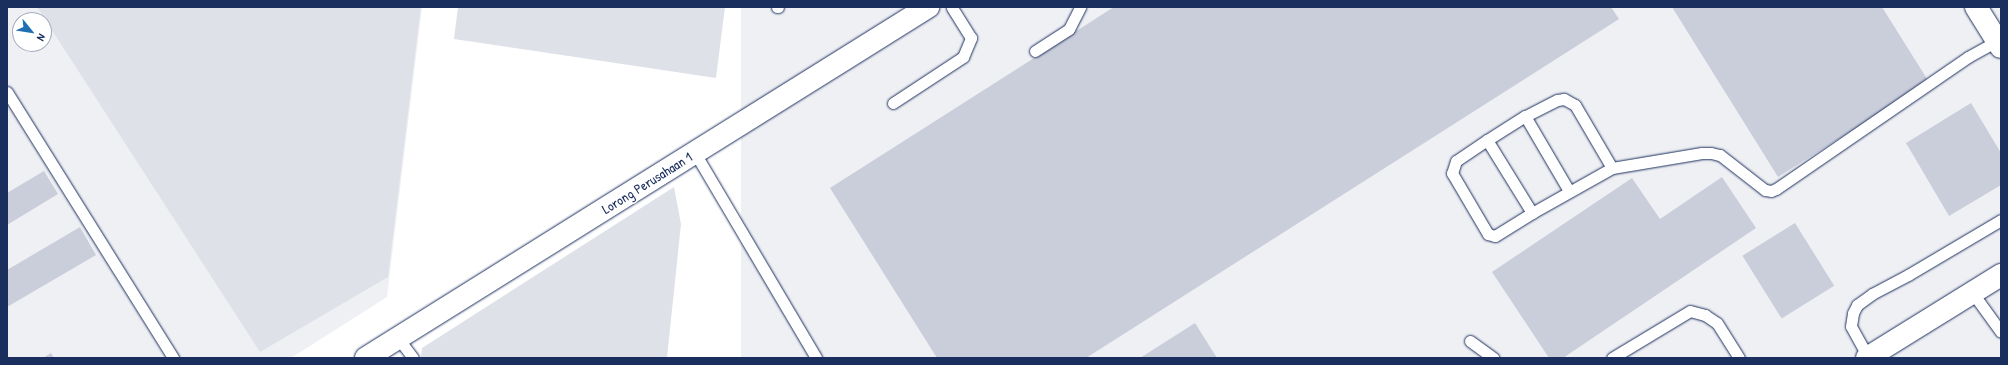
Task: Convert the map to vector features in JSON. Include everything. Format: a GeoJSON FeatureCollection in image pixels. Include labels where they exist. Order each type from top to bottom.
{"type":"FeatureCollection","features":[{"type":"Feature","properties":{"kind":"street","name":"Lorong Perusahaan 1"},"geometry":{"type":"LineString","coordinates":[[366,358],[928,7]]}},
{"type":"Feature","properties":{"kind":"street"},"geometry":{"type":"LineString","coordinates":[[1976,7],[1999,44]]}},
{"type":"Feature","properties":{"kind":"street"},"geometry":{"type":"LineString","coordinates":[[1868,358],[2001,275]]}},
{"type":"Feature","properties":{"kind":"lane"},"geometry":{"type":"LineString","coordinates":[[893,102],[963,57],[971,38],[952,7]]}},
{"type":"Feature","properties":{"kind":"lane"},"geometry":{"type":"LineString","coordinates":[[1035,51],[1069,29],[1080,7]]}},
{"type":"Feature","properties":{"kind":"lane"},"geometry":{"type":"LineString","coordinates":[[1612,168],[1575,105],[1570,101],[1557,100],[1525,116],[1486,140],[1456,161],[1452,173],[1488,234],[1495,236],[1569,191],[1612,168],[1711,153],[1720,155],[1765,190],[1776,189],[1968,57],[1999,44]]}},
{"type":"Feature","properties":{"kind":"lane"},"geometry":{"type":"LineString","coordinates":[[7,92],[173,358]]}},
{"type":"Feature","properties":{"kind":"lane"},"geometry":{"type":"LineString","coordinates":[[1525,116],[1569,191]]}},
{"type":"Feature","properties":{"kind":"lane"},"geometry":{"type":"LineString","coordinates":[[1486,140],[1532,213]]}},
{"type":"Feature","properties":{"kind":"lane"},"geometry":{"type":"LineString","coordinates":[[695,153],[816,358]]}},
{"type":"Feature","properties":{"kind":"lane"},"geometry":{"type":"LineString","coordinates":[[1868,358],[1851,326],[1853,313],[1857,305],[1882,288],[1908,275],[2001,220]]}},
{"type":"Feature","properties":{"kind":"lane"},"geometry":{"type":"LineString","coordinates":[[1972,292],[2001,332]]}},
{"type":"Feature","properties":{"kind":"lane"},"geometry":{"type":"LineString","coordinates":[[1612,358],[1690,311],[1705,315],[1717,323],[1739,358]]}},
{"type":"Feature","properties":{"kind":"lane"},"geometry":{"type":"LineString","coordinates":[[398,338],[413,358]]}},
{"type":"Feature","properties":{"kind":"lane"},"geometry":{"type":"LineString","coordinates":[[1470,341],[1494,358]]}},
{"type":"Feature","properties":{"kind":"shaded area"},"geometry":{"type":"Polygon","coordinates":[[[7,7],[422,7],[387,297],[291,358],[7,358],[7,7]]]}},
{"type":"Feature","properties":{"kind":"shaded area"},"geometry":{"type":"Polygon","coordinates":[[[37,7],[421,7],[388,277],[260,352],[52,30],[52,12],[40,12],[37,7]]]}},
{"type":"Feature","properties":{"kind":"shaded area"},"geometry":{"type":"Polygon","coordinates":[[[458,7],[725,7],[716,78],[454,39],[458,7]]]}},
{"type":"Feature","properties":{"kind":"shaded area"},"geometry":{"type":"Polygon","coordinates":[[[741,7],[2001,7],[2001,358],[741,358],[741,7]]]}},
{"type":"Feature","properties":{"kind":"shaded area"},"geometry":{"type":"Polygon","coordinates":[[[674,187],[681,224],[667,358],[421,358],[422,348],[674,187]]]}},
{"type":"Feature","properties":{"kind":"building"},"geometry":{"type":"Polygon","coordinates":[[[1114,7],[1611,7],[1619,19],[1086,358],[937,358],[830,188],[1114,7]]]}},
{"type":"Feature","properties":{"kind":"building"},"geometry":{"type":"Polygon","coordinates":[[[1672,7],[1882,7],[1929,82],[1778,177],[1672,7]]]}},
{"type":"Feature","properties":{"kind":"building"},"geometry":{"type":"Polygon","coordinates":[[[1971,103],[2001,153],[2001,185],[1949,216],[1906,143],[1971,103]]]}},
{"type":"Feature","properties":{"kind":"building"},"geometry":{"type":"Polygon","coordinates":[[[44,171],[58,194],[7,225],[7,193],[44,171]]]}},
{"type":"Feature","properties":{"kind":"building"},"geometry":{"type":"Polygon","coordinates":[[[1722,177],[1756,228],[1563,358],[1549,358],[1492,272],[1632,178],[1660,219],[1722,177]]]}},
{"type":"Feature","properties":{"kind":"building"},"geometry":{"type":"Polygon","coordinates":[[[1795,223],[1834,286],[1782,319],[1742,256],[1795,223]]]}},
{"type":"Feature","properties":{"kind":"building"},"geometry":{"type":"Polygon","coordinates":[[[80,227],[96,255],[7,307],[7,270],[80,227]]]}},
{"type":"Feature","properties":{"kind":"building"},"geometry":{"type":"Polygon","coordinates":[[[1195,323],[1217,358],[1140,358],[1195,323]]]}},
{"type":"Feature","properties":{"kind":"building"},"geometry":{"type":"Polygon","coordinates":[[[51,353],[54,358],[43,358],[51,353]]]}}]}
